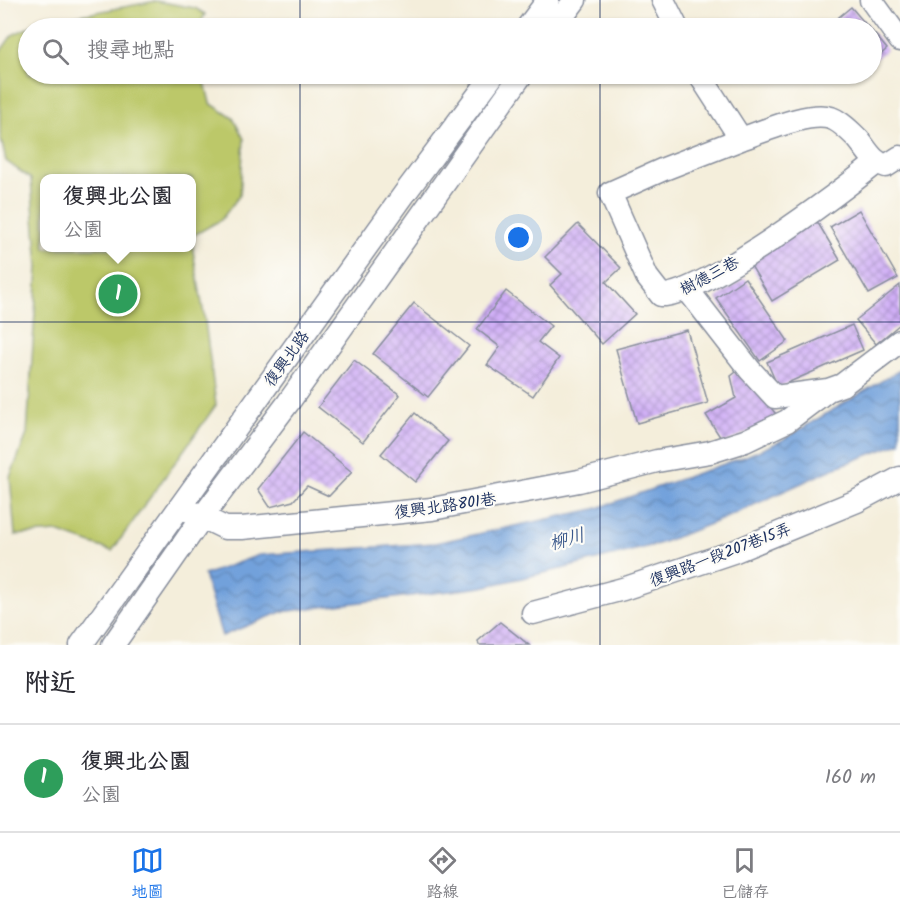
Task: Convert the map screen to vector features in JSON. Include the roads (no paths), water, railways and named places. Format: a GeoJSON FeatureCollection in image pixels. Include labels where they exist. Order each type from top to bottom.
{"type":"FeatureCollection","features":[{"type":"Feature","properties":{"kind":"street"},"geometry":{"type":"LineString","coordinates":[[534,18],[548,0]]}},
{"type":"Feature","properties":{"kind":"street"},"geometry":{"type":"LineString","coordinates":[[562,18],[575,0]]}},
{"type":"Feature","properties":{"kind":"street"},"geometry":{"type":"LineString","coordinates":[[663,0],[672,18]]}},
{"type":"Feature","properties":{"kind":"street"},"geometry":{"type":"LineString","coordinates":[[871,0],[900,40]]}},
{"type":"Feature","properties":{"kind":"street","name":"復興北路"},"geometry":{"type":"LineString","coordinates":[[81,645],[405,193],[487,84]]}},
{"type":"Feature","properties":{"kind":"street","name":"復興北路"},"geometry":{"type":"LineString","coordinates":[[113,645],[202,516],[288,403],[515,84]]}},
{"type":"Feature","properties":{"kind":"street"},"geometry":{"type":"LineString","coordinates":[[705,84],[741,139],[810,116],[832,118],[857,138],[876,163],[886,166],[900,157]]}},
{"type":"Feature","properties":{"kind":"street","name":"樹德三巷"},"geometry":{"type":"LineString","coordinates":[[741,139],[610,193],[647,277],[661,295],[668,296],[687,289],[724,271],[845,189],[876,163]]}},
{"type":"Feature","properties":{"kind":"street"},"geometry":{"type":"LineString","coordinates":[[687,289],[750,370],[775,397],[828,390],[842,385],[900,341]]}},
{"type":"Feature","properties":{"kind":"street","name":"復興北路801巷"},"geometry":{"type":"LineString","coordinates":[[180,507],[225,528],[432,509],[579,481],[657,461],[710,452],[745,441],[787,421],[828,390]]}},
{"type":"Feature","properties":{"kind":"street","name":"復興路一段207巷15弄"},"geometry":{"type":"LineString","coordinates":[[533,613],[623,590],[694,566],[857,501],[900,478]]}},
{"type":"Feature","properties":{"kind":"water","name":"柳川"},"geometry":{"type":"Polygon","coordinates":[[[900,370],[900,443],[839,466],[723,519],[658,544],[561,569],[482,587],[281,612],[222,636],[204,575],[259,555],[435,543],[595,509],[744,457],[779,442],[900,370]]]}},
{"type":"Feature","properties":{"kind":"place","name":"復興北公園"},"geometry":{"type":"Point","coordinates":[118,294]}}]}
